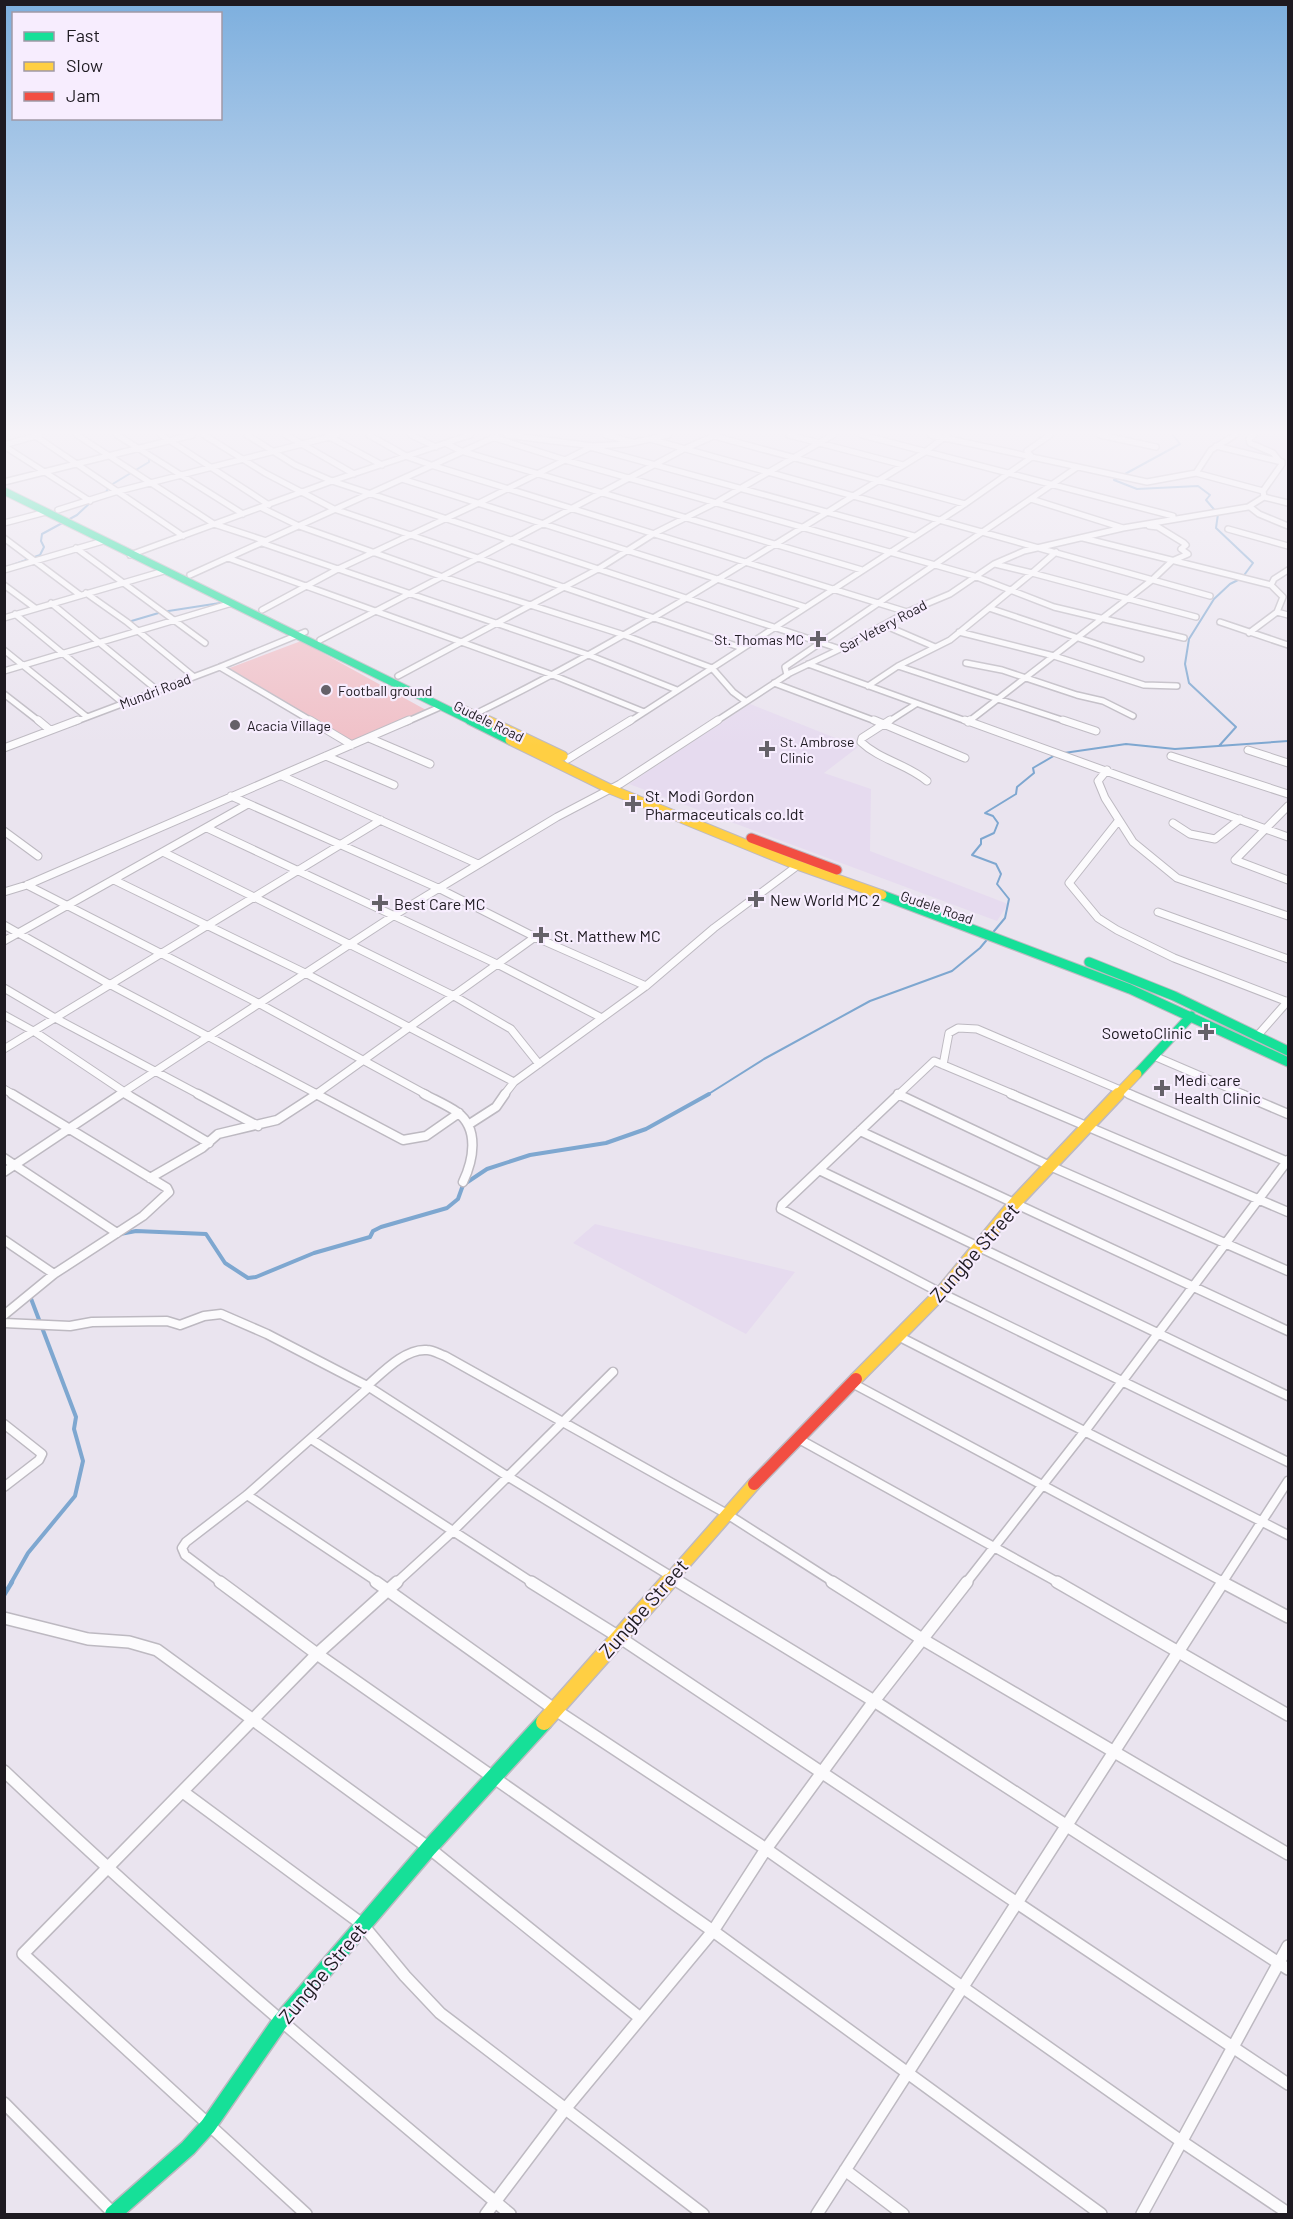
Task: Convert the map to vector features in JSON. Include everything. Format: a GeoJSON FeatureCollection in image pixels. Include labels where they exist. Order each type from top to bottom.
{"type":"FeatureCollection","features":[{"type":"Feature","properties":{"kind":"main road","name":"Gudele Road"},"geometry":{"type":"LineString","coordinates":[[98,539],[189,575],[261,610],[301,634],[320,640],[398,676],[568,759],[615,786],[985,928]]}},
{"type":"Feature","properties":{"kind":"main road","name":"Gudele Road"},"geometry":{"type":"LineString","coordinates":[[109,539],[164,572],[301,634],[440,706],[615,786],[797,866],[985,928]]}},
{"type":"Feature","properties":{"kind":"main road"},"geometry":{"type":"LineString","coordinates":[[985,928],[1135,980],[1258,1035],[1288,1051]]}},
{"type":"Feature","properties":{"kind":"main road"},"geometry":{"type":"LineString","coordinates":[[1020,941],[1191,1016],[1288,1062]]}},
{"type":"Feature","properties":{"kind":"main road","name":"Zungbe Street"},"geometry":{"type":"LineString","coordinates":[[114,2214],[188,2148],[208,2126],[280,2022],[362,1924],[494,1779],[726,1514],[797,1438],[941,1293],[1015,1203],[1191,1016]]}},
{"type":"Feature","properties":{"kind":"street"},"geometry":{"type":"LineString","coordinates":[[5,539],[138,631],[193,676]]}},
{"type":"Feature","properties":{"kind":"street"},"geometry":{"type":"LineString","coordinates":[[135,553],[176,539]]}},
{"type":"Feature","properties":{"kind":"street"},"geometry":{"type":"LineString","coordinates":[[254,539],[586,654],[677,690]]}},
{"type":"Feature","properties":{"kind":"street"},"geometry":{"type":"LineString","coordinates":[[189,575],[272,539]]}},
{"type":"Feature","properties":{"kind":"street"},"geometry":{"type":"LineString","coordinates":[[336,539],[443,577],[621,634],[711,668],[733,692],[745,701]]}},
{"type":"Feature","properties":{"kind":"street"},"geometry":{"type":"LineString","coordinates":[[261,610],[338,569],[404,539]]}},
{"type":"Feature","properties":{"kind":"street"},"geometry":{"type":"LineString","coordinates":[[421,539],[742,648]]}},
{"type":"Feature","properties":{"kind":"street"},"geometry":{"type":"LineString","coordinates":[[507,539],[840,649]]}},
{"type":"Feature","properties":{"kind":"street"},"geometry":{"type":"LineString","coordinates":[[320,640],[514,539]]}},
{"type":"Feature","properties":{"kind":"street"},"geometry":{"type":"LineString","coordinates":[[588,539],[805,608]]}},
{"type":"Feature","properties":{"kind":"street"},"geometry":{"type":"LineString","coordinates":[[398,676],[598,569],[646,539]]}},
{"type":"Feature","properties":{"kind":"street"},"geometry":{"type":"LineString","coordinates":[[673,539],[907,612]]}},
{"type":"Feature","properties":{"kind":"street"},"geometry":{"type":"LineString","coordinates":[[762,539],[862,570]]}},
{"type":"Feature","properties":{"kind":"street"},"geometry":{"type":"LineString","coordinates":[[475,714],[653,617],[784,539]]}},
{"type":"Feature","properties":{"kind":"street"},"geometry":{"type":"LineString","coordinates":[[843,539],[974,576],[1054,607],[1184,638]]}},
{"type":"Feature","properties":{"kind":"street"},"geometry":{"type":"LineString","coordinates":[[568,759],[910,539]]}},
{"type":"Feature","properties":{"kind":"street"},"geometry":{"type":"LineString","coordinates":[[787,675],[785,667],[972,539]]}},
{"type":"Feature","properties":{"kind":"street"},"geometry":{"type":"LineString","coordinates":[[1006,539],[1210,597]]}},
{"type":"Feature","properties":{"kind":"street","name":"Sar Vetery Road"},"geometry":{"type":"LineString","coordinates":[[4,1172],[393,916],[478,864],[615,786],[787,675],[907,612],[950,594],[994,564],[1037,547],[1075,539]]}},
{"type":"Feature","properties":{"kind":"street"},"geometry":{"type":"LineString","coordinates":[[1088,539],[1271,585],[1283,597],[1277,612],[1249,633]]}},
{"type":"Feature","properties":{"kind":"street"},"geometry":{"type":"LineString","coordinates":[[968,722],[1152,580],[1172,561],[1188,555],[1181,549],[1186,545],[1176,539]]}},
{"type":"Feature","properties":{"kind":"street"},"geometry":{"type":"LineString","coordinates":[[1260,539],[1288,546]]}},
{"type":"Feature","properties":{"kind":"street"},"geometry":{"type":"LineString","coordinates":[[4,570],[103,541]]}},
{"type":"Feature","properties":{"kind":"street"},"geometry":{"type":"LineString","coordinates":[[76,548],[205,643]]}},
{"type":"Feature","properties":{"kind":"street"},"geometry":{"type":"LineString","coordinates":[[868,686],[898,666],[950,640],[1056,552]]}},
{"type":"Feature","properties":{"kind":"street"},"geometry":{"type":"LineString","coordinates":[[228,558],[550,674],[644,712]]}},
{"type":"Feature","properties":{"kind":"street"},"geometry":{"type":"LineString","coordinates":[[994,564],[1196,617]]}},
{"type":"Feature","properties":{"kind":"street"},"geometry":{"type":"LineString","coordinates":[[1271,585],[1274,579],[1288,570]]}},
{"type":"Feature","properties":{"kind":"street"},"geometry":{"type":"LineString","coordinates":[[4,618],[164,572]]}},
{"type":"Feature","properties":{"kind":"street"},"geometry":{"type":"LineString","coordinates":[[4,585],[35,608]]}},
{"type":"Feature","properties":{"kind":"street"},"geometry":{"type":"LineString","coordinates":[[51,603],[157,690]]}},
{"type":"Feature","properties":{"kind":"street"},"geometry":{"type":"LineString","coordinates":[[4,671],[232,603]]}},
{"type":"Feature","properties":{"kind":"street"},"geometry":{"type":"LineString","coordinates":[[989,608],[1141,659]]}},
{"type":"Feature","properties":{"kind":"street"},"geometry":{"type":"LineString","coordinates":[[1277,612],[1288,615]]}},
{"type":"Feature","properties":{"kind":"street"},"geometry":{"type":"LineString","coordinates":[[15,614],[123,703]]}},
{"type":"Feature","properties":{"kind":"street"},"geometry":{"type":"LineString","coordinates":[[1220,622],[1288,645]]}},
{"type":"Feature","properties":{"kind":"street"},"geometry":{"type":"LineString","coordinates":[[884,625],[935,647]]}},
{"type":"Feature","properties":{"kind":"street"},"geometry":{"type":"LineString","coordinates":[[959,632],[1054,656],[1144,685],[1177,686]]}},
{"type":"Feature","properties":{"kind":"street","name":"Mundri Road"},"geometry":{"type":"LineString","coordinates":[[6,745],[220,667],[301,634]]}},
{"type":"Feature","properties":{"kind":"street"},"geometry":{"type":"LineString","coordinates":[[4,650],[87,717]]}},
{"type":"Feature","properties":{"kind":"street"},"geometry":{"type":"LineString","coordinates":[[966,663],[1025,676],[1077,695],[1102,701],[1133,716]]}},
{"type":"Feature","properties":{"kind":"street"},"geometry":{"type":"LineString","coordinates":[[808,664],[1288,837]]}},
{"type":"Feature","properties":{"kind":"street"},"geometry":{"type":"LineString","coordinates":[[898,666],[1096,731]]}},
{"type":"Feature","properties":{"kind":"street"},"geometry":{"type":"LineString","coordinates":[[220,667],[352,745]]}},
{"type":"Feature","properties":{"kind":"street"},"geometry":{"type":"LineString","coordinates":[[774,683],[884,724],[965,758]]}},
{"type":"Feature","properties":{"kind":"street"},"geometry":{"type":"LineString","coordinates":[[4,694],[50,730]]}},
{"type":"Feature","properties":{"kind":"street"},"geometry":{"type":"LineString","coordinates":[[916,704],[862,738],[861,742],[872,752],[914,770],[927,781]]}},
{"type":"Feature","properties":{"kind":"street"},"geometry":{"type":"LineString","coordinates":[[4,892],[27,885],[440,706]]}},
{"type":"Feature","properties":{"kind":"street"},"geometry":{"type":"LineString","coordinates":[[369,738],[430,764]]}},
{"type":"Feature","properties":{"kind":"street"},"geometry":{"type":"LineString","coordinates":[[1248,750],[1288,763]]}},
{"type":"Feature","properties":{"kind":"street"},"geometry":{"type":"LineString","coordinates":[[326,756],[394,785]]}},
{"type":"Feature","properties":{"kind":"street"},"geometry":{"type":"LineString","coordinates":[[1171,756],[1288,794]]}},
{"type":"Feature","properties":{"kind":"street"},"geometry":{"type":"LineString","coordinates":[[1107,770],[1098,781],[1133,842],[1177,878],[1288,916]]}},
{"type":"Feature","properties":{"kind":"street"},"geometry":{"type":"LineString","coordinates":[[282,776],[478,864]]}},
{"type":"Feature","properties":{"kind":"street"},"geometry":{"type":"LineString","coordinates":[[231,796],[438,888],[535,937],[646,986]]}},
{"type":"Feature","properties":{"kind":"street"},"geometry":{"type":"LineString","coordinates":[[4,941],[248,804]]}},
{"type":"Feature","properties":{"kind":"street"},"geometry":{"type":"LineString","coordinates":[[1288,806],[1235,860],[1288,880]]}},
{"type":"Feature","properties":{"kind":"street"},"geometry":{"type":"LineString","coordinates":[[1173,823],[1190,834],[1215,839],[1240,819]]}},
{"type":"Feature","properties":{"kind":"street"},"geometry":{"type":"LineString","coordinates":[[4,1049],[381,820]]}},
{"type":"Feature","properties":{"kind":"street"},"geometry":{"type":"LineString","coordinates":[[1119,820],[1069,883],[1098,918],[1174,958],[1288,1002],[1258,1035]]}},
{"type":"Feature","properties":{"kind":"street"},"geometry":{"type":"LineString","coordinates":[[207,828],[497,964],[602,1018]]}},
{"type":"Feature","properties":{"kind":"street"},"geometry":{"type":"LineString","coordinates":[[4,831],[38,856]]}},
{"type":"Feature","properties":{"kind":"street"},"geometry":{"type":"LineString","coordinates":[[164,852],[454,996],[511,1029],[539,1064]]}},
{"type":"Feature","properties":{"kind":"street"},"geometry":{"type":"LineString","coordinates":[[468,1125],[496,1107],[514,1082],[646,986],[723,921],[797,866]]}},
{"type":"Feature","properties":{"kind":"street"},"geometry":{"type":"LineString","coordinates":[[114,880],[410,1027],[514,1082]]}},
{"type":"Feature","properties":{"kind":"street"},"geometry":{"type":"LineString","coordinates":[[27,885],[258,1003],[459,1113],[472,1133],[473,1162],[463,1182]]}},
{"type":"Feature","properties":{"kind":"street"},"geometry":{"type":"LineString","coordinates":[[1158,912],[1288,959]]}},
{"type":"Feature","properties":{"kind":"street"},"geometry":{"type":"LineString","coordinates":[[4,925],[208,1037],[409,1141],[431,1133],[459,1113]]}},
{"type":"Feature","properties":{"kind":"street"},"geometry":{"type":"LineString","coordinates":[[150,1178],[224,1132],[277,1120],[317,1094],[535,937]]}},
{"type":"Feature","properties":{"kind":"street"},"geometry":{"type":"LineString","coordinates":[[4,987],[55,1018],[258,1126]]}},
{"type":"Feature","properties":{"kind":"street"},"geometry":{"type":"LineString","coordinates":[[4,1015],[35,1032],[123,1092],[209,1143]]}},
{"type":"Feature","properties":{"kind":"street"},"geometry":{"type":"LineString","coordinates":[[486,2214],[566,2108],[639,2017],[713,1931],[766,1849],[874,1701],[1043,1486],[1288,1161],[993,1035],[966,1027],[949,1033],[943,1065]]}},
{"type":"Feature","properties":{"kind":"street"},"geometry":{"type":"LineString","coordinates":[[1154,1056],[1288,1114]]}},
{"type":"Feature","properties":{"kind":"street"},"geometry":{"type":"LineString","coordinates":[[1288,1212],[943,1065],[931,1062],[782,1205],[781,1209],[941,1293],[1288,1462]]}},
{"type":"Feature","properties":{"kind":"street"},"geometry":{"type":"LineString","coordinates":[[4,1089],[150,1178],[169,1192],[167,1196],[117,1233],[54,1274],[4,1315]]}},
{"type":"Feature","properties":{"kind":"street"},"geometry":{"type":"LineString","coordinates":[[898,1094],[1050,1166],[1288,1271]]}},
{"type":"Feature","properties":{"kind":"street"},"geometry":{"type":"LineString","coordinates":[[860,1131],[1288,1331]]}},
{"type":"Feature","properties":{"kind":"street"},"geometry":{"type":"LineString","coordinates":[[4,1158],[117,1233]]}},
{"type":"Feature","properties":{"kind":"street"},"geometry":{"type":"LineString","coordinates":[[819,1170],[981,1246],[1288,1396]]}},
{"type":"Feature","properties":{"kind":"street"},"geometry":{"type":"LineString","coordinates":[[4,1240],[54,1274]]}},
{"type":"Feature","properties":{"kind":"street"},"geometry":{"type":"LineString","coordinates":[[4,1323],[70,1326],[92,1322],[167,1321],[180,1325],[204,1316],[221,1314],[267,1335],[368,1387],[507,1476],[672,1575],[874,1701],[1284,1967]]}},
{"type":"Feature","properties":{"kind":"street"},"geometry":{"type":"LineString","coordinates":[[898,1336],[1288,1535]]}},
{"type":"Feature","properties":{"kind":"street"},"geometry":{"type":"LineString","coordinates":[[1101,2214],[713,1931],[317,1654],[195,1564],[185,1556],[182,1548],[206,1525],[247,1494],[311,1439],[384,1370],[407,1356],[424,1350],[445,1356],[726,1514],[922,1639],[1288,1854]]}},
{"type":"Feature","properties":{"kind":"street"},"geometry":{"type":"LineString","coordinates":[[306,2214],[23,1954],[317,1654],[452,1532],[613,1372]]}},
{"type":"Feature","properties":{"kind":"street"},"geometry":{"type":"LineString","coordinates":[[852,1383],[1288,1617]]}},
{"type":"Feature","properties":{"kind":"street"},"geometry":{"type":"LineString","coordinates":[[4,1424],[42,1454],[39,1460],[4,1487]]}},
{"type":"Feature","properties":{"kind":"street"},"geometry":{"type":"LineString","coordinates":[[797,1438],[995,1546],[1288,1715]]}},
{"type":"Feature","properties":{"kind":"street"},"geometry":{"type":"LineString","coordinates":[[311,1439],[452,1532],[619,1636],[1288,2084]]}},
{"type":"Feature","properties":{"kind":"street"},"geometry":{"type":"LineString","coordinates":[[818,2214],[1288,1481]]}},
{"type":"Feature","properties":{"kind":"street"},"geometry":{"type":"LineString","coordinates":[[247,1494],[389,1590],[555,1709],[766,1849],[1181,2141],[1288,2213]]}},
{"type":"Feature","properties":{"kind":"street"},"geometry":{"type":"LineString","coordinates":[[4,1618],[88,1638],[129,1642],[157,1650],[429,1848],[639,2017]]}},
{"type":"Feature","properties":{"kind":"street"},"geometry":{"type":"LineString","coordinates":[[4,1771],[107,1869],[280,2022],[510,2214]]}},
{"type":"Feature","properties":{"kind":"street"},"geometry":{"type":"LineString","coordinates":[[183,1792],[362,1924],[405,1976],[440,2013],[703,2214]]}},
{"type":"Feature","properties":{"kind":"street"},"geometry":{"type":"LineString","coordinates":[[1142,2214],[1181,2141],[1284,1967],[1288,1946]]}},
{"type":"Feature","properties":{"kind":"street"},"geometry":{"type":"LineString","coordinates":[[4,2103],[114,2214]]}},
{"type":"Feature","properties":{"kind":"street"},"geometry":{"type":"LineString","coordinates":[[845,2169],[903,2214]]}},
{"type":"Feature","properties":{"kind":"shaded area","name":"Football ground"},"geometry":{"type":"Polygon","coordinates":[[[301,641],[426,710],[352,742],[227,669],[301,641]]]}},
{"type":"Feature","properties":{"kind":"shaded area"},"geometry":{"type":"Polygon","coordinates":[[[750,704],[858,747],[824,773],[871,789],[870,851],[1008,904],[997,921],[629,784],[750,704]]]}},
{"type":"Feature","properties":{"kind":"shaded area"},"geometry":{"type":"Polygon","coordinates":[[[595,1224],[795,1272],[746,1334],[573,1243],[595,1224]]]}},
{"type":"Feature","properties":{"kind":"waterway"},"geometry":{"type":"LineString","coordinates":[[7,567],[40,555],[44,547],[41,539]]}},
{"type":"Feature","properties":{"kind":"waterway"},"geometry":{"type":"LineString","coordinates":[[1219,746],[1236,727],[1189,683],[1185,664],[1189,639],[1214,599],[1230,584],[1242,578],[1253,563],[1227,539]]}},
{"type":"Feature","properties":{"kind":"waterway"},"geometry":{"type":"LineString","coordinates":[[128,622],[162,612],[220,603]]}},
{"type":"Feature","properties":{"kind":"waterway"},"geometry":{"type":"LineString","coordinates":[[1219,746],[1288,741]]}},
{"type":"Feature","properties":{"kind":"waterway"},"geometry":{"type":"LineString","coordinates":[[1064,753],[1126,744],[1175,749],[1219,746]]}},
{"type":"Feature","properties":{"kind":"waterway"},"geometry":{"type":"LineString","coordinates":[[707,1095],[764,1059],[870,1001],[952,971],[980,948],[1005,918],[1009,899],[997,884],[1001,874],[996,864],[972,855],[981,844],[981,839],[994,833],[998,823],[993,816],[985,813],[1016,794],[1017,787],[1034,773],[1033,768],[1057,754]]}},
{"type":"Feature","properties":{"kind":"waterway"},"geometry":{"type":"LineString","coordinates":[[120,1234],[136,1231],[206,1234],[225,1263],[248,1278],[256,1277],[314,1253],[370,1237],[373,1231],[381,1227],[447,1208],[458,1199],[463,1185],[487,1169],[530,1155],[606,1143],[646,1129],[709,1094]]}},
{"type":"Feature","properties":{"kind":"waterway"},"geometry":{"type":"LineString","coordinates":[[11,1583],[28,1553],[75,1496],[83,1461],[74,1429],[76,1417],[30,1296]]}},
{"type":"Feature","properties":{"kind":"waterway"},"geometry":{"type":"LineString","coordinates":[[4,1595],[12,1582]]}},
{"type":"Feature","properties":{"kind":"traffic: fast"},"geometry":{"type":"LineString","coordinates":[[101,539],[510,740]]}},
{"type":"Feature","properties":{"kind":"traffic: fast"},"geometry":{"type":"LineString","coordinates":[[882,895],[1130,989],[1288,1062]]}},
{"type":"Feature","properties":{"kind":"traffic: fast"},"geometry":{"type":"LineString","coordinates":[[1089,962],[1174,996],[1288,1051]]}},
{"type":"Feature","properties":{"kind":"traffic: fast"},"geometry":{"type":"LineString","coordinates":[[1137,1074],[1191,1016]]}},
{"type":"Feature","properties":{"kind":"traffic: fast"},"geometry":{"type":"LineString","coordinates":[[113,2214],[188,2148],[208,2126],[280,2022],[429,1848],[544,1722]]}},
{"type":"Feature","properties":{"kind":"traffic: slow"},"geometry":{"type":"LineString","coordinates":[[461,708],[563,756]]}},
{"type":"Feature","properties":{"kind":"traffic: slow"},"geometry":{"type":"LineString","coordinates":[[510,740],[610,789],[789,862],[882,895]]}},
{"type":"Feature","properties":{"kind":"traffic: slow"},"geometry":{"type":"LineString","coordinates":[[856,1379],[941,1293],[1015,1203],[1137,1074]]}},
{"type":"Feature","properties":{"kind":"traffic: slow"},"geometry":{"type":"LineString","coordinates":[[544,1722],[754,1484]]}},
{"type":"Feature","properties":{"kind":"traffic: jam"},"geometry":{"type":"LineString","coordinates":[[751,838],[837,870]]}},
{"type":"Feature","properties":{"kind":"traffic: jam"},"geometry":{"type":"LineString","coordinates":[[754,1484],[856,1379]]}},
{"type":"Feature","properties":{"kind":"place","name":"St. Thomas MC"},"geometry":{"type":"Point","coordinates":[818,639]}},
{"type":"Feature","properties":{"kind":"place","name":"Football ground"},"geometry":{"type":"Point","coordinates":[326,690]}},
{"type":"Feature","properties":{"kind":"place","name":"Acacia Village"},"geometry":{"type":"Point","coordinates":[235,725]}},
{"type":"Feature","properties":{"kind":"place","name":"St. Ambrose Clinic"},"geometry":{"type":"Point","coordinates":[767,749]}},
{"type":"Feature","properties":{"kind":"place","name":"St. Modi Gordon Pharmaceuticals co.ldt"},"geometry":{"type":"Point","coordinates":[633,804]}},
{"type":"Feature","properties":{"kind":"place","name":"New World MC 2"},"geometry":{"type":"Point","coordinates":[756,899]}},
{"type":"Feature","properties":{"kind":"place","name":"Best Care MC"},"geometry":{"type":"Point","coordinates":[380,903]}},
{"type":"Feature","properties":{"kind":"place","name":"St. Matthew MC"},"geometry":{"type":"Point","coordinates":[541,935]}},
{"type":"Feature","properties":{"kind":"place","name":"SowetoClinic"},"geometry":{"type":"Point","coordinates":[1206,1032]}},
{"type":"Feature","properties":{"kind":"place","name":"Medi care Health Clinic"},"geometry":{"type":"Point","coordinates":[1162,1088]}}]}
